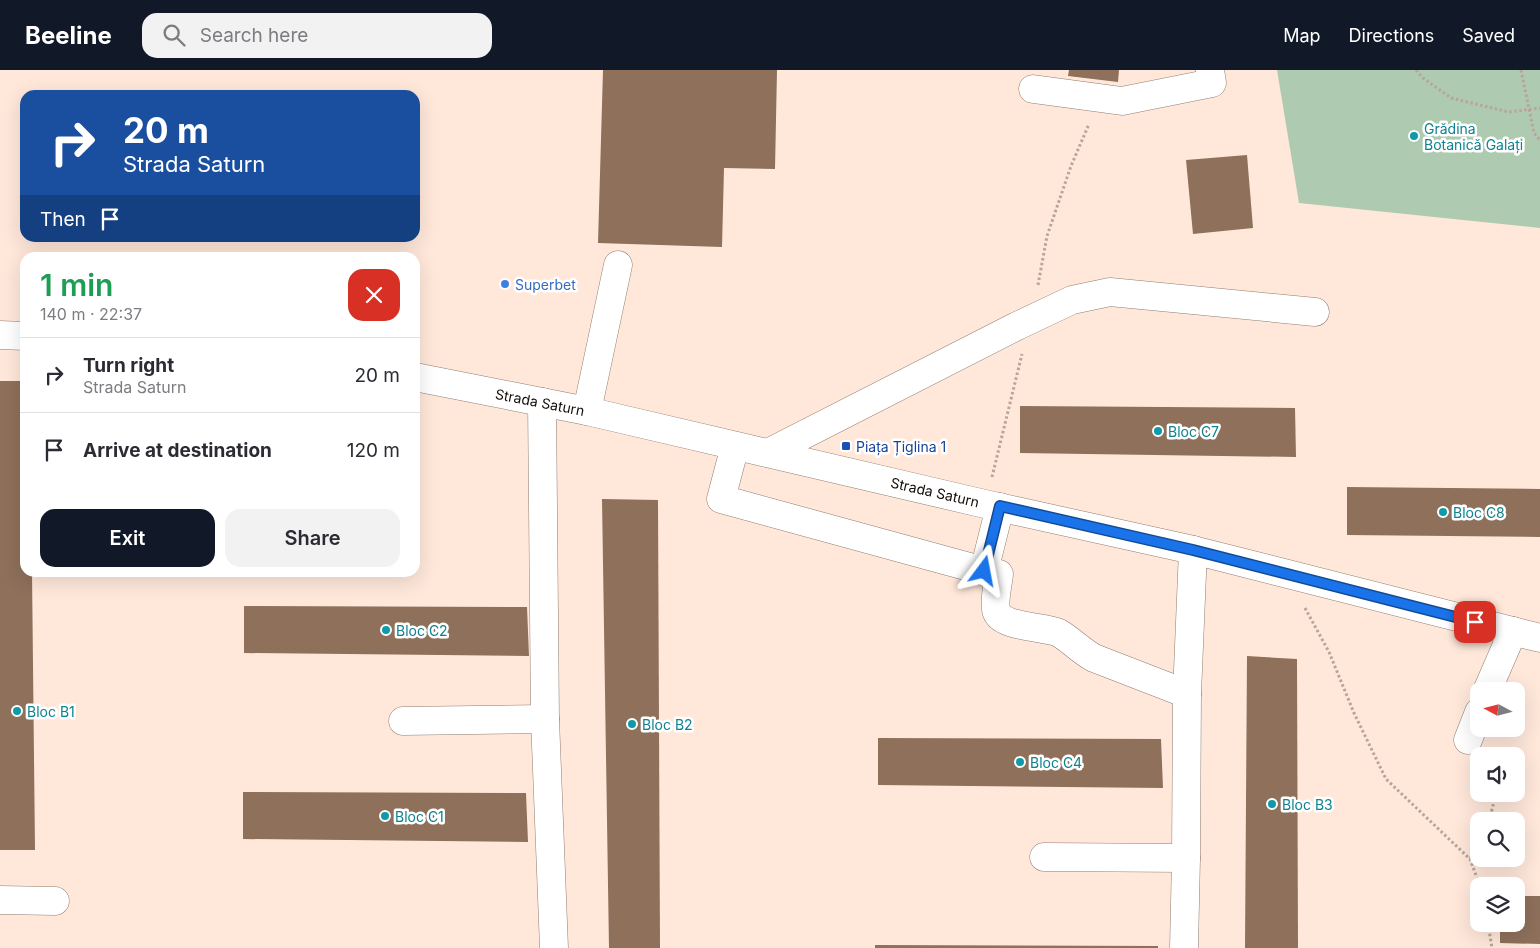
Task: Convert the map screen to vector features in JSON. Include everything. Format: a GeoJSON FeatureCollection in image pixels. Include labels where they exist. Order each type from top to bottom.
{"type":"FeatureCollection","features":[{"type":"Feature","properties":{"kind":"street"},"geometry":{"type":"LineString","coordinates":[[1033,89],[1122,101],[1212,83],[1210,70]]}},
{"type":"Feature","properties":{"kind":"street"},"geometry":{"type":"LineString","coordinates":[[587,411],[618,265]]}},
{"type":"Feature","properties":{"kind":"street"},"geometry":{"type":"LineString","coordinates":[[768,454],[1017,326],[1072,300],[1110,292],[1315,312]]}},
{"type":"Feature","properties":{"kind":"street"},"geometry":{"type":"LineString","coordinates":[[0,335],[20,336]]}},
{"type":"Feature","properties":{"kind":"street","name":"Strada Saturn"},"geometry":{"type":"LineString","coordinates":[[420,378],[587,411],[1193,550],[1540,638]]}},
{"type":"Feature","properties":{"kind":"street"},"geometry":{"type":"LineString","coordinates":[[542,402],[545,719],[554,948]]}},
{"type":"Feature","properties":{"kind":"street"},"geometry":{"type":"LineString","coordinates":[[735,446],[721,499],[999,574],[995,609],[998,616],[1008,622],[1058,632],[1084,653],[1094,658],[1186,694]]}},
{"type":"Feature","properties":{"kind":"street"},"geometry":{"type":"LineString","coordinates":[[984,571],[1000,506]]}},
{"type":"Feature","properties":{"kind":"street"},"geometry":{"type":"LineString","coordinates":[[1184,948],[1186,694],[1193,550]]}},
{"type":"Feature","properties":{"kind":"street"},"geometry":{"type":"LineString","coordinates":[[1491,682],[1513,631]]}},
{"type":"Feature","properties":{"kind":"street"},"geometry":{"type":"LineString","coordinates":[[403,721],[545,719]]}},
{"type":"Feature","properties":{"kind":"street"},"geometry":{"type":"LineString","coordinates":[[1468,740],[1470,735]]}},
{"type":"Feature","properties":{"kind":"street"},"geometry":{"type":"LineString","coordinates":[[1044,857],[1186,858]]}},
{"type":"Feature","properties":{"kind":"street"},"geometry":{"type":"LineString","coordinates":[[0,900],[55,901]]}},
{"type":"Feature","properties":{"kind":"path"},"geometry":{"type":"LineString","coordinates":[[1416,70],[1423,78],[1450,98],[1509,112],[1540,108]]}},
{"type":"Feature","properties":{"kind":"path"},"geometry":{"type":"LineString","coordinates":[[1521,70],[1534,133],[1540,140]]}},
{"type":"Feature","properties":{"kind":"path"},"geometry":{"type":"LineString","coordinates":[[1286,573],[1329,652],[1354,712],[1386,779],[1470,859]]}},
{"type":"Feature","properties":{"kind":"path"},"geometry":{"type":"LineString","coordinates":[[1489,932],[1492,948]]}},
{"type":"Feature","properties":{"kind":"green space","name":"Grădina Botanică Galați"},"geometry":{"type":"Polygon","coordinates":[[[1277,70],[1540,70],[1540,228],[1299,203],[1277,70]]]}},
{"type":"Feature","properties":{"kind":"building"},"geometry":{"type":"Polygon","coordinates":[[[603,70],[777,70],[775,169],[724,168],[722,247],[598,243],[603,70]]]}},
{"type":"Feature","properties":{"kind":"building"},"geometry":{"type":"Polygon","coordinates":[[[1069,70],[1119,70],[1118,82],[1068,76],[1069,70]]]}},
{"type":"Feature","properties":{"kind":"building"},"geometry":{"type":"Polygon","coordinates":[[[1247,155],[1253,228],[1193,234],[1186,160],[1247,155]]]}},
{"type":"Feature","properties":{"kind":"building","name":"Bloc B1"},"geometry":{"type":"Polygon","coordinates":[[[0,381],[20,381],[20,577],[32,577],[35,850],[0,850],[0,381]]]}},
{"type":"Feature","properties":{"kind":"building","name":"Bloc C7"},"geometry":{"type":"Polygon","coordinates":[[[1020,406],[1295,408],[1296,457],[1020,453],[1020,406]]]}},
{"type":"Feature","properties":{"kind":"building","name":"Bloc C8"},"geometry":{"type":"Polygon","coordinates":[[[1347,487],[1540,489],[1540,537],[1347,535],[1347,487]]]}},
{"type":"Feature","properties":{"kind":"building","name":"Bloc B2"},"geometry":{"type":"Polygon","coordinates":[[[602,499],[658,500],[660,948],[609,948],[602,499]]]}},
{"type":"Feature","properties":{"kind":"building","name":"Bloc C2"},"geometry":{"type":"Polygon","coordinates":[[[244,606],[527,607],[529,656],[244,653],[244,606]]]}},
{"type":"Feature","properties":{"kind":"building","name":"Bloc B3"},"geometry":{"type":"Polygon","coordinates":[[[1247,656],[1297,659],[1298,948],[1245,948],[1247,656]]]}},
{"type":"Feature","properties":{"kind":"building","name":"Bloc C4"},"geometry":{"type":"Polygon","coordinates":[[[878,738],[1161,739],[1163,788],[878,785],[878,738]]]}},
{"type":"Feature","properties":{"kind":"building","name":"Bloc C1"},"geometry":{"type":"Polygon","coordinates":[[[243,792],[526,793],[528,842],[243,839],[243,792]]]}},
{"type":"Feature","properties":{"kind":"building"},"geometry":{"type":"Polygon","coordinates":[[[1525,896],[1540,896],[1540,944],[1500,943],[1500,932],[1525,932],[1525,896]]]}},
{"type":"Feature","properties":{"kind":"building"},"geometry":{"type":"Polygon","coordinates":[[[875,945],[1158,946],[1158,948],[875,948],[875,945]]]}},
{"type":"Feature","properties":{"kind":"place","name":"Grădina Botanică Galați"},"geometry":{"type":"Point","coordinates":[1414,136]}},
{"type":"Feature","properties":{"kind":"place","name":"Superbet"},"geometry":{"type":"Point","coordinates":[505,284]}},
{"type":"Feature","properties":{"kind":"place","name":"Bloc C7"},"geometry":{"type":"Point","coordinates":[1158,431]}},
{"type":"Feature","properties":{"kind":"place","name":"Piața Țiglina 1"},"geometry":{"type":"Point","coordinates":[846,446]}},
{"type":"Feature","properties":{"kind":"place","name":"Bloc C8"},"geometry":{"type":"Point","coordinates":[1443,512]}},
{"type":"Feature","properties":{"kind":"place","name":"Bloc C2"},"geometry":{"type":"Point","coordinates":[386,630]}},
{"type":"Feature","properties":{"kind":"place","name":"Bloc B1"},"geometry":{"type":"Point","coordinates":[17,711]}},
{"type":"Feature","properties":{"kind":"place","name":"Bloc B2"},"geometry":{"type":"Point","coordinates":[632,724]}},
{"type":"Feature","properties":{"kind":"place","name":"Bloc C4"},"geometry":{"type":"Point","coordinates":[1020,762]}},
{"type":"Feature","properties":{"kind":"place","name":"Bloc B3"},"geometry":{"type":"Point","coordinates":[1272,804]}},
{"type":"Feature","properties":{"kind":"place","name":"Bloc C1"},"geometry":{"type":"Point","coordinates":[385,816]}},
{"type":"Feature","properties":{"kind":"route"},"geometry":{"type":"LineString","coordinates":[[984,571],[1000,506],[1193,550],[1475,622]]}}]}
